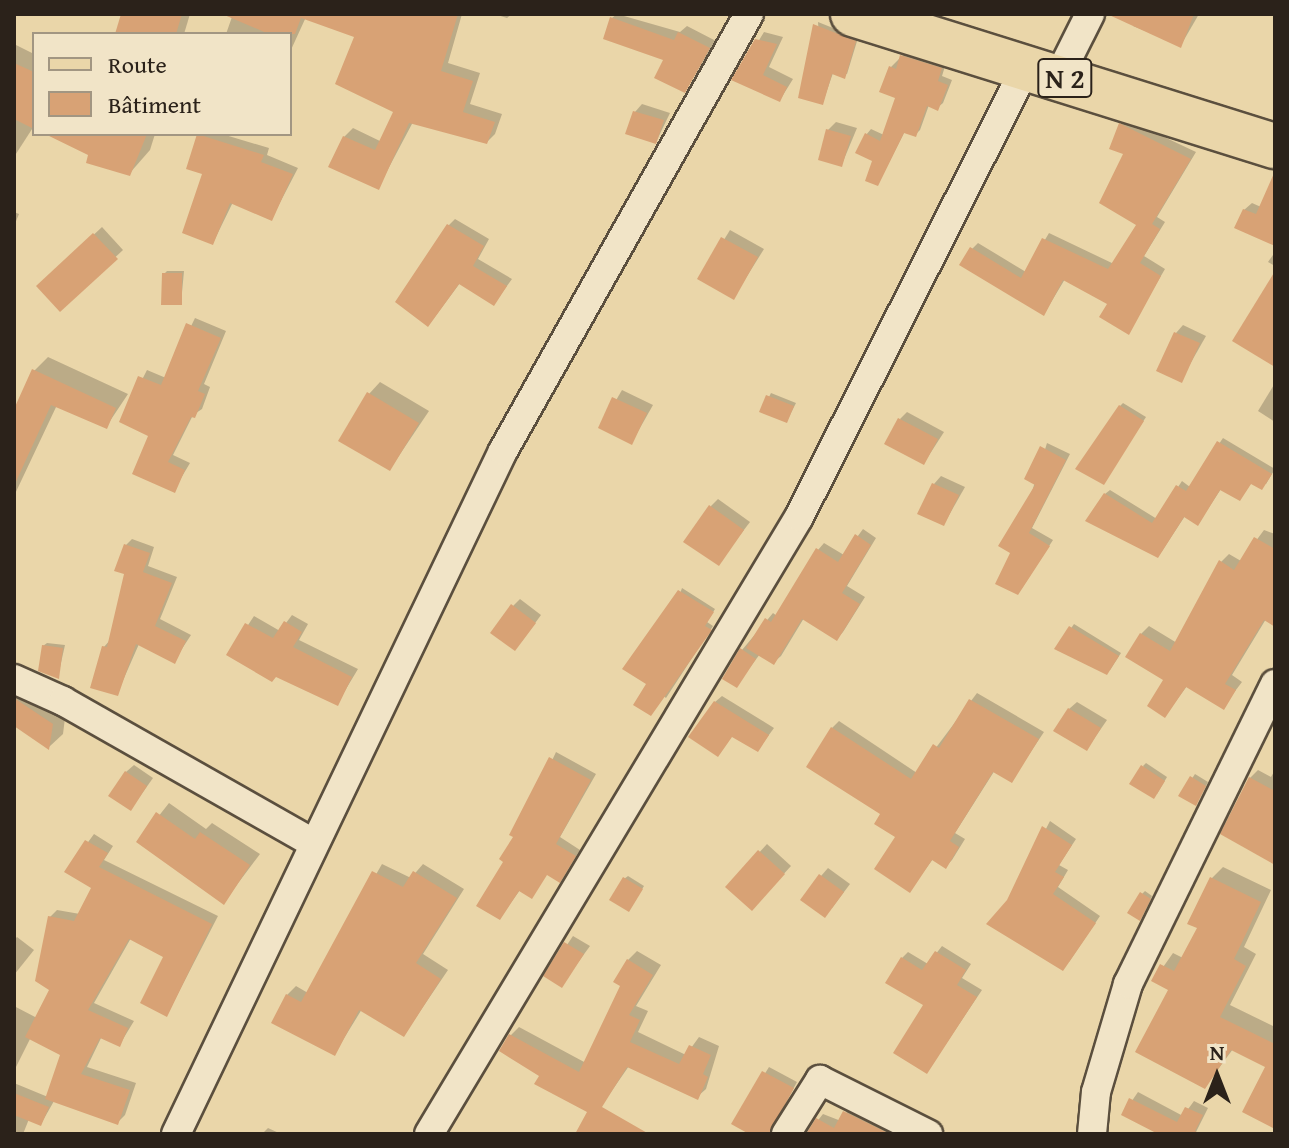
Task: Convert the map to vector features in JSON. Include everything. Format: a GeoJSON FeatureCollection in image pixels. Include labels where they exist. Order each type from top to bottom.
{"type":"FeatureCollection","features":[{"type":"Feature","properties":{"kind":"main road","name":"N 2"},"geometry":{"type":"LineString","coordinates":[[853,14],[1043,70],[1275,146]]}},
{"type":"Feature","properties":{"kind":"street"},"geometry":{"type":"LineString","coordinates":[[176,1134],[503,451],[749,14]]}},
{"type":"Feature","properties":{"kind":"street"},"geometry":{"type":"LineString","coordinates":[[429,1134],[799,517],[1043,70],[1090,14]]}},
{"type":"Feature","properties":{"kind":"street"},"geometry":{"type":"LineString","coordinates":[[14,679],[63,701],[313,843]]}},
{"type":"Feature","properties":{"kind":"street"},"geometry":{"type":"LineString","coordinates":[[1092,1134],[1096,1092],[1128,984],[1275,684]]}},
{"type":"Feature","properties":{"kind":"street"},"geometry":{"type":"LineString","coordinates":[[786,1134],[820,1080],[928,1134]]}},
{"type":"Feature","properties":{"kind":"building"},"geometry":{"type":"Polygon","coordinates":[[[121,14],[182,14],[177,32],[116,32],[121,14]]]}},
{"type":"Feature","properties":{"kind":"building"},"geometry":{"type":"Polygon","coordinates":[[[222,14],[458,14],[441,71],[473,81],[463,112],[495,122],[487,144],[409,123],[379,190],[328,167],[343,136],[375,150],[393,112],[335,84],[354,37],[301,18],[295,34],[264,32],[222,14]]]}},
{"type":"Feature","properties":{"kind":"building"},"geometry":{"type":"Polygon","coordinates":[[[1107,14],[1194,14],[1181,48],[1107,14]]]}},
{"type":"Feature","properties":{"kind":"building"},"geometry":{"type":"Polygon","coordinates":[[[610,17],[674,40],[678,32],[710,48],[685,93],[654,78],[663,60],[603,39],[610,17]]]}},
{"type":"Feature","properties":{"kind":"building"},"geometry":{"type":"Polygon","coordinates":[[[813,24],[856,41],[845,79],[832,74],[823,105],[798,98],[813,24]]]}},
{"type":"Feature","properties":{"kind":"building"},"geometry":{"type":"Polygon","coordinates":[[[755,39],[777,44],[763,75],[787,87],[780,102],[731,80],[755,39]]]}},
{"type":"Feature","properties":{"kind":"building"},"geometry":{"type":"Polygon","coordinates":[[[900,55],[942,68],[938,81],[948,85],[938,111],[927,106],[916,137],[904,133],[878,186],[865,181],[872,161],[855,153],[865,133],[880,141],[895,98],[879,92],[889,66],[896,69],[900,55]]]}},
{"type":"Feature","properties":{"kind":"building"},"geometry":{"type":"Polygon","coordinates":[[[14,63],[32,71],[32,128],[14,119],[14,63]]]}},
{"type":"Feature","properties":{"kind":"building"},"geometry":{"type":"Polygon","coordinates":[[[633,111],[664,120],[656,144],[625,134],[633,111]]]}},
{"type":"Feature","properties":{"kind":"building"},"geometry":{"type":"Polygon","coordinates":[[[1119,123],[1191,159],[1152,224],[1160,229],[1140,263],[1161,276],[1129,335],[1099,317],[1107,304],[1063,280],[1044,316],[959,265],[970,247],[1021,278],[1042,238],[1108,269],[1136,225],[1099,203],[1123,154],[1109,149],[1119,123]]]}},
{"type":"Feature","properties":{"kind":"building"},"geometry":{"type":"Polygon","coordinates":[[[826,129],[851,136],[842,167],[818,160],[826,129]]]}},
{"type":"Feature","properties":{"kind":"building"},"geometry":{"type":"Polygon","coordinates":[[[49,136],[146,136],[130,176],[86,163],[88,155],[49,136]]]}},
{"type":"Feature","properties":{"kind":"building"},"geometry":{"type":"Polygon","coordinates":[[[196,136],[203,136],[264,155],[261,162],[293,174],[272,221],[230,203],[213,245],[182,233],[202,174],[186,169],[196,136]]]}},
{"type":"Feature","properties":{"kind":"building"},"geometry":{"type":"Polygon","coordinates":[[[1275,171],[1275,246],[1234,228],[1243,209],[1256,214],[1275,171]]]}},
{"type":"Feature","properties":{"kind":"building"},"geometry":{"type":"Polygon","coordinates":[[[447,224],[484,246],[473,266],[507,286],[494,306],[459,284],[428,327],[395,302],[447,224]]]}},
{"type":"Feature","properties":{"kind":"building"},"geometry":{"type":"Polygon","coordinates":[[[93,233],[118,259],[60,312],[36,286],[93,233]]]}},
{"type":"Feature","properties":{"kind":"building"},"geometry":{"type":"Polygon","coordinates":[[[721,237],[758,257],[734,300],[697,279],[721,237]]]}},
{"type":"Feature","properties":{"kind":"building"},"geometry":{"type":"Polygon","coordinates":[[[1275,271],[1275,367],[1232,341],[1275,271]]]}},
{"type":"Feature","properties":{"kind":"building"},"geometry":{"type":"Polygon","coordinates":[[[162,273],[182,273],[182,305],[161,305],[162,273]]]}},
{"type":"Feature","properties":{"kind":"building"},"geometry":{"type":"Polygon","coordinates":[[[186,323],[221,338],[198,391],[205,394],[195,418],[191,417],[168,462],[185,470],[175,493],[132,474],[148,436],[119,422],[138,376],[161,385],[186,323]]]}},
{"type":"Feature","properties":{"kind":"building"},"geometry":{"type":"Polygon","coordinates":[[[1174,332],[1200,343],[1182,383],[1156,371],[1174,332]]]}},
{"type":"Feature","properties":{"kind":"building"},"geometry":{"type":"Polygon","coordinates":[[[32,369],[116,408],[107,429],[51,405],[14,486],[14,409],[32,369]]]}},
{"type":"Feature","properties":{"kind":"building"},"geometry":{"type":"Polygon","coordinates":[[[367,392],[419,423],[390,471],[338,441],[367,392]]]}},
{"type":"Feature","properties":{"kind":"building"},"geometry":{"type":"Polygon","coordinates":[[[766,395],[794,406],[787,423],[759,412],[766,395]]]}},
{"type":"Feature","properties":{"kind":"building"},"geometry":{"type":"Polygon","coordinates":[[[612,397],[647,413],[632,445],[598,428],[612,397]]]}},
{"type":"Feature","properties":{"kind":"building"},"geometry":{"type":"Polygon","coordinates":[[[1119,405],[1144,421],[1104,485],[1075,469],[1119,405]]]}},
{"type":"Feature","properties":{"kind":"building"},"geometry":{"type":"Polygon","coordinates":[[[898,418],[938,439],[924,465],[884,444],[898,418]]]}},
{"type":"Feature","properties":{"kind":"building"},"geometry":{"type":"Polygon","coordinates":[[[1217,441],[1272,474],[1262,490],[1251,484],[1240,501],[1220,490],[1198,526],[1184,517],[1158,558],[1085,521],[1104,493],[1152,523],[1176,485],[1186,491],[1217,441]]]}},
{"type":"Feature","properties":{"kind":"building"},"geometry":{"type":"Polygon","coordinates":[[[1040,446],[1066,460],[1029,533],[1050,546],[1018,595],[995,584],[1010,553],[998,546],[1035,485],[1024,479],[1040,446]]]}},
{"type":"Feature","properties":{"kind":"building"},"geometry":{"type":"Polygon","coordinates":[[[932,483],[959,495],[944,526],[917,514],[932,483]]]}},
{"type":"Feature","properties":{"kind":"building"},"geometry":{"type":"Polygon","coordinates":[[[709,505],[744,530],[719,566],[683,542],[709,505]]]}},
{"type":"Feature","properties":{"kind":"building"},"geometry":{"type":"Polygon","coordinates":[[[855,534],[871,545],[842,593],[860,604],[837,641],[802,619],[774,665],[746,648],[765,618],[771,622],[816,548],[838,562],[855,534]]]}},
{"type":"Feature","properties":{"kind":"building"},"geometry":{"type":"Polygon","coordinates":[[[1254,537],[1275,549],[1275,627],[1264,620],[1225,684],[1236,690],[1224,710],[1186,687],[1165,718],[1147,706],[1163,680],[1125,657],[1140,633],[1170,651],[1219,560],[1234,570],[1254,537]]]}},
{"type":"Feature","properties":{"kind":"building"},"geometry":{"type":"Polygon","coordinates":[[[124,544],[150,553],[143,572],[172,583],[155,626],[186,641],[175,664],[136,644],[118,696],[90,688],[102,646],[107,647],[124,574],[114,571],[124,544]]]}},
{"type":"Feature","properties":{"kind":"building"},"geometry":{"type":"Polygon","coordinates":[[[678,590],[714,612],[705,626],[712,630],[651,716],[633,705],[646,684],[622,669],[678,590]]]}},
{"type":"Feature","properties":{"kind":"building"},"geometry":{"type":"Polygon","coordinates":[[[511,604],[536,623],[515,651],[490,633],[511,604]]]}},
{"type":"Feature","properties":{"kind":"building"},"geometry":{"type":"Polygon","coordinates":[[[284,621],[302,632],[293,647],[352,677],[338,706],[276,677],[272,682],[226,655],[245,623],[273,638],[284,621]]]}},
{"type":"Feature","properties":{"kind":"building"},"geometry":{"type":"Polygon","coordinates":[[[1069,626],[1119,656],[1107,675],[1054,649],[1069,626]]]}},
{"type":"Feature","properties":{"kind":"building"},"geometry":{"type":"Polygon","coordinates":[[[42,645],[63,648],[59,679],[38,671],[42,645]]]}},
{"type":"Feature","properties":{"kind":"building"},"geometry":{"type":"Polygon","coordinates":[[[740,648],[756,659],[737,688],[722,679],[740,648]]]}},
{"type":"Feature","properties":{"kind":"building"},"geometry":{"type":"Polygon","coordinates":[[[14,698],[53,724],[49,750],[14,726],[14,698]]]}},
{"type":"Feature","properties":{"kind":"building"},"geometry":{"type":"Polygon","coordinates":[[[969,699],[1039,739],[1012,783],[993,772],[950,841],[959,847],[946,869],[932,860],[910,893],[874,869],[895,837],[874,824],[880,814],[806,767],[831,727],[911,779],[933,744],[939,748],[969,699]]]}},
{"type":"Feature","properties":{"kind":"building"},"geometry":{"type":"Polygon","coordinates":[[[714,701],[769,735],[758,752],[732,737],[718,757],[688,737],[714,701]]]}},
{"type":"Feature","properties":{"kind":"building"},"geometry":{"type":"Polygon","coordinates":[[[1068,708],[1101,728],[1087,751],[1053,731],[1068,708]]]}},
{"type":"Feature","properties":{"kind":"building"},"geometry":{"type":"Polygon","coordinates":[[[549,757],[591,780],[556,844],[576,856],[560,883],[547,875],[532,899],[519,891],[500,920],[476,906],[503,862],[499,859],[513,837],[509,835],[549,757]]]}},
{"type":"Feature","properties":{"kind":"building"},"geometry":{"type":"Polygon","coordinates":[[[1141,765],[1165,781],[1154,799],[1129,784],[1141,765]]]}},
{"type":"Feature","properties":{"kind":"building"},"geometry":{"type":"Polygon","coordinates":[[[125,771],[147,786],[131,811],[108,796],[125,771]]]}},
{"type":"Feature","properties":{"kind":"building"},"geometry":{"type":"Polygon","coordinates":[[[1190,776],[1206,786],[1196,806],[1178,796],[1190,776]]]}},
{"type":"Feature","properties":{"kind":"building"},"geometry":{"type":"Polygon","coordinates":[[[1249,777],[1275,791],[1275,865],[1220,834],[1249,777]]]}},
{"type":"Feature","properties":{"kind":"building"},"geometry":{"type":"Polygon","coordinates":[[[156,812],[195,839],[200,832],[250,865],[224,905],[136,842],[156,812]]]}},
{"type":"Feature","properties":{"kind":"building"},"geometry":{"type":"Polygon","coordinates":[[[1042,826],[1072,845],[1055,872],[1064,877],[1053,894],[1096,923],[1063,971],[986,924],[1007,900],[1042,826]]]}},
{"type":"Feature","properties":{"kind":"building"},"geometry":{"type":"Polygon","coordinates":[[[85,840],[108,853],[99,867],[212,924],[167,1017],[140,1003],[163,957],[129,939],[88,1010],[128,1028],[120,1047],[100,1038],[81,1074],[130,1090],[118,1125],[45,1099],[60,1055],[25,1037],[49,990],[35,981],[48,916],[74,921],[91,888],[64,872],[85,840]]]}},
{"type":"Feature","properties":{"kind":"building"},"geometry":{"type":"Polygon","coordinates":[[[758,850],[785,874],[752,911],[725,887],[758,850]]]}},
{"type":"Feature","properties":{"kind":"building"},"geometry":{"type":"Polygon","coordinates":[[[372,871],[403,887],[413,871],[457,898],[416,963],[441,979],[404,1037],[359,1010],[335,1056],[271,1023],[286,994],[301,1002],[372,871]]]}},
{"type":"Feature","properties":{"kind":"building"},"geometry":{"type":"Polygon","coordinates":[[[819,874],[844,892],[825,918],[800,900],[819,874]]]}},
{"type":"Feature","properties":{"kind":"building"},"geometry":{"type":"Polygon","coordinates":[[[623,877],[643,889],[629,912],[609,900],[623,877]]]}},
{"type":"Feature","properties":{"kind":"building"},"geometry":{"type":"Polygon","coordinates":[[[1210,877],[1261,902],[1234,959],[1246,966],[1220,1017],[1275,1044],[1275,1129],[1242,1112],[1265,1067],[1231,1050],[1205,1089],[1135,1052],[1168,990],[1151,981],[1160,964],[1174,971],[1197,928],[1187,924],[1210,877]]]}},
{"type":"Feature","properties":{"kind":"building"},"geometry":{"type":"Polygon","coordinates":[[[1140,892],[1151,899],[1140,921],[1127,913],[1140,892]]]}},
{"type":"Feature","properties":{"kind":"building"},"geometry":{"type":"Polygon","coordinates":[[[564,942],[584,954],[562,988],[543,976],[564,942]]]}},
{"type":"Feature","properties":{"kind":"building"},"geometry":{"type":"Polygon","coordinates":[[[935,951],[966,970],[957,985],[977,997],[927,1074],[893,1053],[923,1005],[885,983],[901,957],[922,970],[935,951]]]}},
{"type":"Feature","properties":{"kind":"building"},"geometry":{"type":"Polygon","coordinates":[[[627,959],[653,975],[629,1015],[640,1020],[630,1042],[679,1064],[689,1045],[711,1055],[703,1074],[708,1077],[698,1100],[627,1067],[602,1107],[649,1134],[575,1134],[587,1112],[534,1084],[539,1076],[499,1051],[509,1034],[579,1072],[620,986],[613,982],[627,959]]]}},
{"type":"Feature","properties":{"kind":"building"},"geometry":{"type":"Polygon","coordinates":[[[762,1071],[794,1088],[769,1134],[749,1134],[731,1124],[762,1071]]]}},
{"type":"Feature","properties":{"kind":"building"},"geometry":{"type":"Polygon","coordinates":[[[14,1093],[49,1107],[41,1126],[14,1115],[14,1093]]]}},
{"type":"Feature","properties":{"kind":"building"},"geometry":{"type":"Polygon","coordinates":[[[1129,1098],[1177,1122],[1185,1107],[1203,1115],[1195,1131],[1200,1134],[1158,1134],[1121,1115],[1129,1098]]]}},
{"type":"Feature","properties":{"kind":"building"},"geometry":{"type":"Polygon","coordinates":[[[843,1111],[890,1134],[806,1134],[816,1118],[834,1128],[843,1111]]]}}]}
